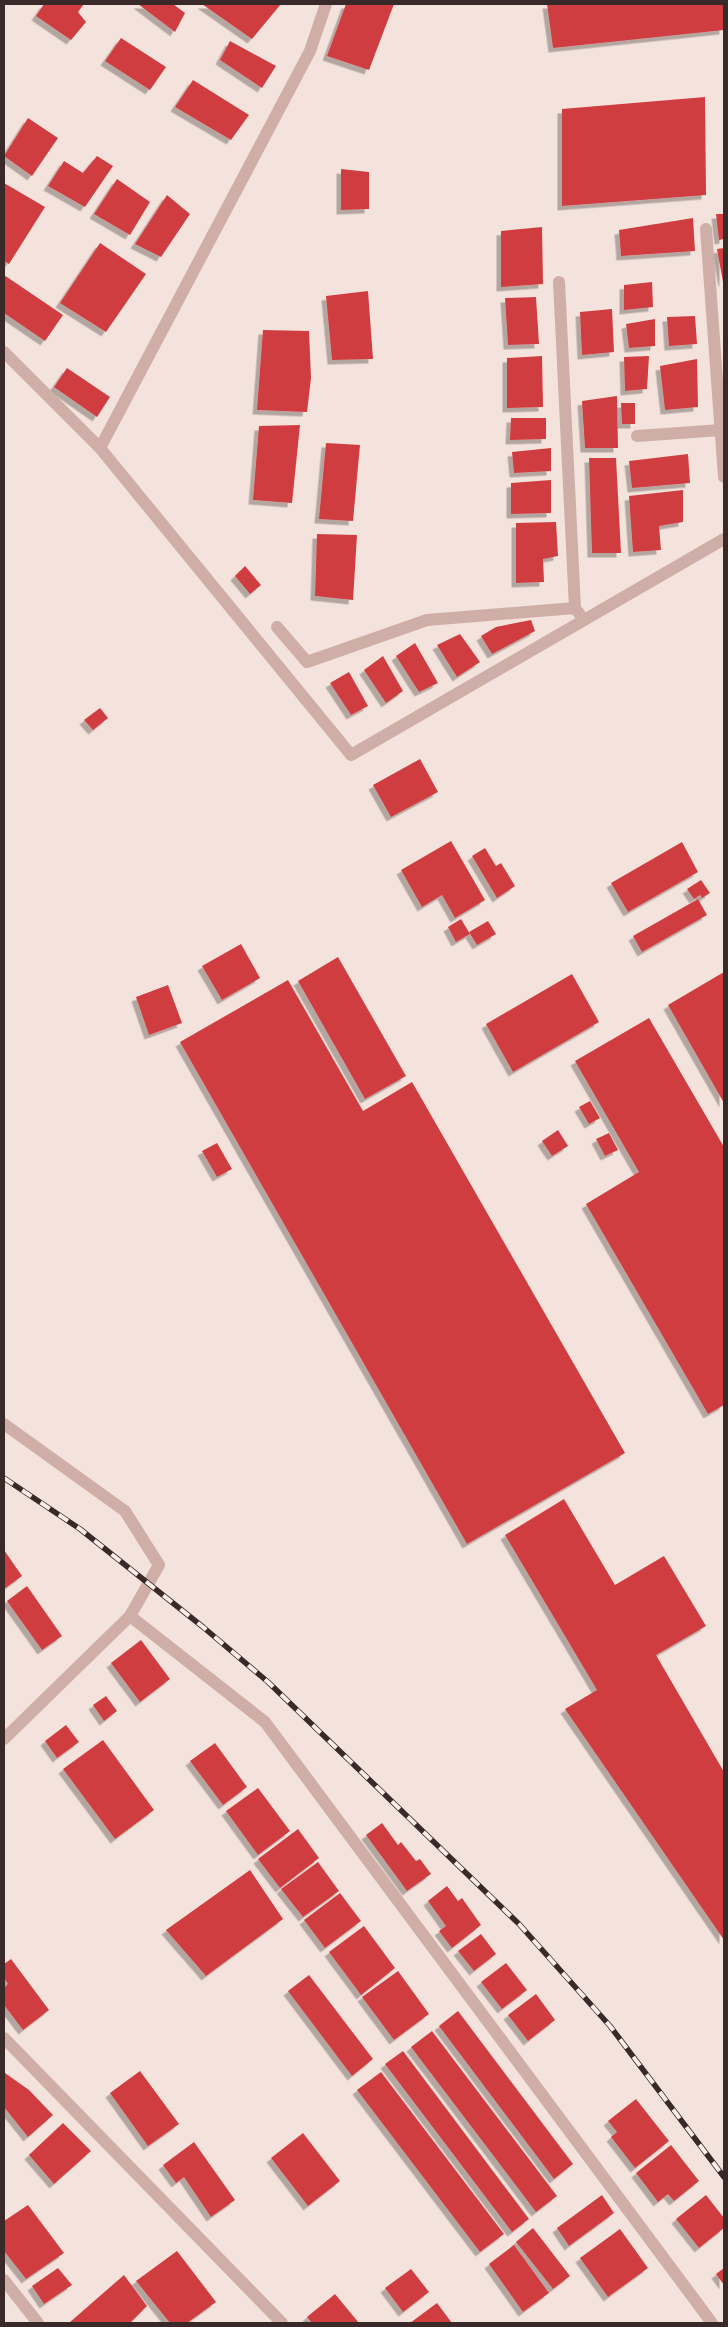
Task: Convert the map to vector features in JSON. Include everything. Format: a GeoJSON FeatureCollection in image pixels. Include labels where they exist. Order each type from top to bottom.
{"type":"FeatureCollection","features":[{"type":"Feature","properties":{"kind":"street"},"geometry":{"type":"LineString","coordinates":[[100,448],[310,51],[326,4]]}},
{"type":"Feature","properties":{"kind":"street"},"geometry":{"type":"LineString","coordinates":[[706,229],[724,477]]}},
{"type":"Feature","properties":{"kind":"street"},"geometry":{"type":"LineString","coordinates":[[559,282],[575,608],[584,620]]}},
{"type":"Feature","properties":{"kind":"street"},"geometry":{"type":"LineString","coordinates":[[4,352],[100,448],[351,755],[724,539]]}},
{"type":"Feature","properties":{"kind":"street"},"geometry":{"type":"LineString","coordinates":[[637,436],[721,430]]}},
{"type":"Feature","properties":{"kind":"street"},"geometry":{"type":"LineString","coordinates":[[277,627],[307,662],[427,620],[575,608]]}},
{"type":"Feature","properties":{"kind":"street"},"geometry":{"type":"LineString","coordinates":[[4,1424],[124,1510],[159,1566],[130,1616],[4,1739]]}},
{"type":"Feature","properties":{"kind":"street"},"geometry":{"type":"LineString","coordinates":[[130,1616],[265,1722],[712,2323]]}},
{"type":"Feature","properties":{"kind":"street"},"geometry":{"type":"LineString","coordinates":[[4,2038],[279,2322]]}},
{"type":"Feature","properties":{"kind":"street"},"geometry":{"type":"LineString","coordinates":[[4,2280],[38,2323]]}},
{"type":"Feature","properties":{"kind":"building"},"geometry":{"type":"Polygon","coordinates":[[[44,4],[84,4],[78,12],[86,22],[71,40],[36,16],[44,4]]]}},
{"type":"Feature","properties":{"kind":"building"},"geometry":{"type":"Polygon","coordinates":[[[138,4],[173,4],[185,13],[175,32],[138,4]]]}},
{"type":"Feature","properties":{"kind":"building"},"geometry":{"type":"Polygon","coordinates":[[[202,4],[281,4],[252,39],[202,4]]]}},
{"type":"Feature","properties":{"kind":"building"},"geometry":{"type":"Polygon","coordinates":[[[346,4],[394,4],[369,70],[327,56],[346,4]]]}},
{"type":"Feature","properties":{"kind":"building"},"geometry":{"type":"Polygon","coordinates":[[[547,4],[723,4],[724,30],[553,48],[547,4]]]}},
{"type":"Feature","properties":{"kind":"building"},"geometry":{"type":"Polygon","coordinates":[[[121,38],[166,67],[150,90],[105,61],[121,38]]]}},
{"type":"Feature","properties":{"kind":"building"},"geometry":{"type":"Polygon","coordinates":[[[230,41],[276,66],[262,88],[220,60],[230,41]]]}},
{"type":"Feature","properties":{"kind":"building"},"geometry":{"type":"Polygon","coordinates":[[[193,80],[249,115],[231,140],[175,107],[193,80]]]}},
{"type":"Feature","properties":{"kind":"building"},"geometry":{"type":"Polygon","coordinates":[[[705,97],[706,195],[562,206],[562,109],[705,97]]]}},
{"type":"Feature","properties":{"kind":"building"},"geometry":{"type":"Polygon","coordinates":[[[28,118],[58,138],[32,176],[4,156],[28,118]]]}},
{"type":"Feature","properties":{"kind":"building"},"geometry":{"type":"Polygon","coordinates":[[[97,156],[113,166],[85,207],[48,186],[64,161],[83,173],[97,156]]]}},
{"type":"Feature","properties":{"kind":"building"},"geometry":{"type":"Polygon","coordinates":[[[341,169],[369,172],[369,209],[341,210],[341,169]]]}},
{"type":"Feature","properties":{"kind":"building"},"geometry":{"type":"Polygon","coordinates":[[[117,179],[150,202],[130,235],[94,214],[117,179]]]}},
{"type":"Feature","properties":{"kind":"building"},"geometry":{"type":"Polygon","coordinates":[[[4,183],[45,207],[9,264],[4,261],[4,183]]]}},
{"type":"Feature","properties":{"kind":"building"},"geometry":{"type":"Polygon","coordinates":[[[167,195],[190,214],[161,257],[135,244],[167,195]]]}},
{"type":"Feature","properties":{"kind":"building"},"geometry":{"type":"Polygon","coordinates":[[[716,214],[724,214],[724,239],[719,240],[716,214]]]}},
{"type":"Feature","properties":{"kind":"building"},"geometry":{"type":"Polygon","coordinates":[[[693,218],[695,251],[621,256],[619,230],[693,218]]]}},
{"type":"Feature","properties":{"kind":"building"},"geometry":{"type":"Polygon","coordinates":[[[542,227],[543,284],[501,287],[501,231],[542,227]]]}},
{"type":"Feature","properties":{"kind":"building"},"geometry":{"type":"Polygon","coordinates":[[[100,243],[146,274],[106,332],[60,303],[100,243]]]}},
{"type":"Feature","properties":{"kind":"building"},"geometry":{"type":"Polygon","coordinates":[[[724,248],[724,281],[723,282],[717,249],[724,248]]]}},
{"type":"Feature","properties":{"kind":"building"},"geometry":{"type":"Polygon","coordinates":[[[4,275],[63,315],[45,341],[4,313],[4,275]]]}},
{"type":"Feature","properties":{"kind":"building"},"geometry":{"type":"Polygon","coordinates":[[[652,282],[653,307],[624,310],[624,285],[652,282]]]}},
{"type":"Feature","properties":{"kind":"building"},"geometry":{"type":"Polygon","coordinates":[[[368,291],[373,359],[332,360],[326,296],[368,291]]]}},
{"type":"Feature","properties":{"kind":"building"},"geometry":{"type":"Polygon","coordinates":[[[536,297],[539,344],[508,345],[505,298],[536,297]]]}},
{"type":"Feature","properties":{"kind":"building"},"geometry":{"type":"Polygon","coordinates":[[[612,309],[614,352],[582,355],[580,312],[612,309]]]}},
{"type":"Feature","properties":{"kind":"building"},"geometry":{"type":"Polygon","coordinates":[[[695,316],[697,344],[669,346],[667,317],[695,316]]]}},
{"type":"Feature","properties":{"kind":"building"},"geometry":{"type":"Polygon","coordinates":[[[655,319],[655,346],[629,348],[626,324],[655,319]]]}},
{"type":"Feature","properties":{"kind":"building"},"geometry":{"type":"Polygon","coordinates":[[[263,330],[309,331],[311,378],[307,412],[257,410],[263,330]]]}},
{"type":"Feature","properties":{"kind":"building"},"geometry":{"type":"Polygon","coordinates":[[[542,356],[543,407],[507,408],[507,358],[542,356]]]}},
{"type":"Feature","properties":{"kind":"building"},"geometry":{"type":"Polygon","coordinates":[[[649,356],[647,389],[625,391],[624,357],[649,356]]]}},
{"type":"Feature","properties":{"kind":"building"},"geometry":{"type":"Polygon","coordinates":[[[697,359],[698,407],[665,410],[660,366],[697,359]]]}},
{"type":"Feature","properties":{"kind":"building"},"geometry":{"type":"Polygon","coordinates":[[[67,368],[110,397],[97,417],[54,387],[67,368]]]}},
{"type":"Feature","properties":{"kind":"building"},"geometry":{"type":"Polygon","coordinates":[[[617,396],[618,448],[585,448],[582,401],[617,396]]]}},
{"type":"Feature","properties":{"kind":"building"},"geometry":{"type":"Polygon","coordinates":[[[621,403],[635,403],[635,424],[622,424],[621,403]]]}},
{"type":"Feature","properties":{"kind":"building"},"geometry":{"type":"Polygon","coordinates":[[[511,418],[546,418],[546,439],[510,440],[511,418]]]}},
{"type":"Feature","properties":{"kind":"building"},"geometry":{"type":"Polygon","coordinates":[[[300,425],[292,503],[253,500],[259,426],[300,425]]]}},
{"type":"Feature","properties":{"kind":"building"},"geometry":{"type":"Polygon","coordinates":[[[326,443],[360,445],[353,521],[319,519],[326,443]]]}},
{"type":"Feature","properties":{"kind":"building"},"geometry":{"type":"Polygon","coordinates":[[[551,448],[551,471],[514,473],[512,452],[551,448]]]}},
{"type":"Feature","properties":{"kind":"building"},"geometry":{"type":"Polygon","coordinates":[[[688,454],[690,483],[632,488],[629,461],[688,454]]]}},
{"type":"Feature","properties":{"kind":"building"},"geometry":{"type":"Polygon","coordinates":[[[589,458],[616,458],[621,553],[592,553],[589,458]]]}},
{"type":"Feature","properties":{"kind":"building"},"geometry":{"type":"Polygon","coordinates":[[[551,480],[551,513],[511,514],[511,483],[551,480]]]}},
{"type":"Feature","properties":{"kind":"building"},"geometry":{"type":"Polygon","coordinates":[[[683,490],[683,522],[659,526],[661,550],[633,552],[629,496],[683,490]]]}},
{"type":"Feature","properties":{"kind":"building"},"geometry":{"type":"Polygon","coordinates":[[[556,522],[558,556],[543,559],[544,582],[516,583],[516,523],[556,522]]]}},
{"type":"Feature","properties":{"kind":"building"},"geometry":{"type":"Polygon","coordinates":[[[317,534],[357,535],[353,600],[315,596],[317,534]]]}},
{"type":"Feature","properties":{"kind":"building"},"geometry":{"type":"Polygon","coordinates":[[[245,566],[261,585],[250,594],[235,576],[245,566]]]}},
{"type":"Feature","properties":{"kind":"building"},"geometry":{"type":"Polygon","coordinates":[[[531,620],[535,631],[492,654],[481,636],[496,627],[531,620]]]}},
{"type":"Feature","properties":{"kind":"building"},"geometry":{"type":"Polygon","coordinates":[[[460,634],[480,662],[457,677],[437,645],[460,634]]]}},
{"type":"Feature","properties":{"kind":"building"},"geometry":{"type":"Polygon","coordinates":[[[415,643],[438,683],[419,692],[396,656],[415,643]]]}},
{"type":"Feature","properties":{"kind":"building"},"geometry":{"type":"Polygon","coordinates":[[[383,656],[403,691],[386,703],[364,670],[383,656]]]}},
{"type":"Feature","properties":{"kind":"building"},"geometry":{"type":"Polygon","coordinates":[[[349,672],[368,706],[351,715],[330,683],[349,672]]]}},
{"type":"Feature","properties":{"kind":"building"},"geometry":{"type":"Polygon","coordinates":[[[100,708],[108,718],[93,730],[84,720],[100,708]]]}},
{"type":"Feature","properties":{"kind":"building"},"geometry":{"type":"Polygon","coordinates":[[[420,759],[438,792],[391,817],[373,785],[420,759]]]}},
{"type":"Feature","properties":{"kind":"building"},"geometry":{"type":"Polygon","coordinates":[[[451,841],[485,900],[455,918],[442,895],[422,907],[401,870],[451,841]]]}},
{"type":"Feature","properties":{"kind":"building"},"geometry":{"type":"Polygon","coordinates":[[[682,842],[698,872],[628,912],[611,883],[682,842]]]}},
{"type":"Feature","properties":{"kind":"building"},"geometry":{"type":"Polygon","coordinates":[[[485,848],[496,866],[501,863],[515,886],[497,898],[472,856],[485,848]]]}},
{"type":"Feature","properties":{"kind":"building"},"geometry":{"type":"Polygon","coordinates":[[[701,880],[710,893],[702,898],[700,895],[694,899],[687,889],[701,880]]]}},
{"type":"Feature","properties":{"kind":"building"},"geometry":{"type":"Polygon","coordinates":[[[698,899],[707,915],[642,952],[633,936],[698,899]]]}},
{"type":"Feature","properties":{"kind":"building"},"geometry":{"type":"Polygon","coordinates":[[[461,919],[470,934],[456,942],[448,927],[461,919]]]}},
{"type":"Feature","properties":{"kind":"building"},"geometry":{"type":"Polygon","coordinates":[[[488,921],[496,934],[477,945],[469,932],[488,921]]]}},
{"type":"Feature","properties":{"kind":"building"},"geometry":{"type":"Polygon","coordinates":[[[241,944],[260,978],[222,1000],[202,966],[241,944]]]}},
{"type":"Feature","properties":{"kind":"building"},"geometry":{"type":"Polygon","coordinates":[[[338,957],[406,1076],[365,1099],[298,981],[338,957]]]}},
{"type":"Feature","properties":{"kind":"building"},"geometry":{"type":"Polygon","coordinates":[[[724,972],[724,1103],[668,1005],[724,972]]]}},
{"type":"Feature","properties":{"kind":"building"},"geometry":{"type":"Polygon","coordinates":[[[572,974],[599,1022],[513,1072],[486,1024],[572,974]]]}},
{"type":"Feature","properties":{"kind":"building"},"geometry":{"type":"Polygon","coordinates":[[[288,980],[363,1111],[412,1082],[625,1453],[467,1544],[180,1042],[288,980]]]}},
{"type":"Feature","properties":{"kind":"building"},"geometry":{"type":"Polygon","coordinates":[[[168,985],[182,1023],[149,1035],[136,997],[168,985]]]}},
{"type":"Feature","properties":{"kind":"building"},"geometry":{"type":"Polygon","coordinates":[[[649,1018],[724,1147],[724,1405],[708,1414],[586,1204],[639,1172],[575,1061],[649,1018]]]}},
{"type":"Feature","properties":{"kind":"building"},"geometry":{"type":"Polygon","coordinates":[[[590,1101],[600,1118],[589,1124],[579,1107],[590,1101]]]}},
{"type":"Feature","properties":{"kind":"building"},"geometry":{"type":"Polygon","coordinates":[[[558,1130],[568,1146],[552,1156],[542,1141],[558,1130]]]}},
{"type":"Feature","properties":{"kind":"building"},"geometry":{"type":"Polygon","coordinates":[[[609,1133],[618,1150],[605,1156],[596,1139],[609,1133]]]}},
{"type":"Feature","properties":{"kind":"building"},"geometry":{"type":"Polygon","coordinates":[[[217,1143],[232,1169],[217,1177],[202,1151],[217,1143]]]}},
{"type":"Feature","properties":{"kind":"building"},"geometry":{"type":"Polygon","coordinates":[[[564,1499],[615,1585],[664,1556],[706,1626],[656,1655],[724,1772],[724,1940],[565,1709],[597,1690],[505,1535],[564,1499]]]}},
{"type":"Feature","properties":{"kind":"building"},"geometry":{"type":"Polygon","coordinates":[[[4,1550],[22,1576],[4,1589],[4,1550]]]}},
{"type":"Feature","properties":{"kind":"building"},"geometry":{"type":"Polygon","coordinates":[[[27,1586],[62,1636],[42,1650],[7,1601],[27,1586]]]}},
{"type":"Feature","properties":{"kind":"building"},"geometry":{"type":"Polygon","coordinates":[[[141,1640],[170,1679],[140,1702],[111,1663],[141,1640]]]}},
{"type":"Feature","properties":{"kind":"building"},"geometry":{"type":"Polygon","coordinates":[[[106,1696],[117,1711],[104,1721],[93,1705],[106,1696]]]}},
{"type":"Feature","properties":{"kind":"building"},"geometry":{"type":"Polygon","coordinates":[[[66,1725],[79,1742],[57,1758],[45,1741],[66,1725]]]}},
{"type":"Feature","properties":{"kind":"building"},"geometry":{"type":"Polygon","coordinates":[[[103,1740],[154,1810],[115,1839],[63,1769],[103,1740]]]}},
{"type":"Feature","properties":{"kind":"building"},"geometry":{"type":"Polygon","coordinates":[[[215,1743],[247,1787],[223,1805],[190,1761],[215,1743]]]}},
{"type":"Feature","properties":{"kind":"building"},"geometry":{"type":"Polygon","coordinates":[[[258,1788],[290,1831],[258,1855],[226,1811],[258,1788]]]}},
{"type":"Feature","properties":{"kind":"building"},"geometry":{"type":"Polygon","coordinates":[[[382,1823],[398,1845],[401,1842],[416,1861],[420,1859],[431,1874],[407,1891],[366,1835],[382,1823]]]}},
{"type":"Feature","properties":{"kind":"building"},"geometry":{"type":"Polygon","coordinates":[[[298,1829],[319,1858],[280,1888],[258,1859],[298,1829]]]}},
{"type":"Feature","properties":{"kind":"building"},"geometry":{"type":"Polygon","coordinates":[[[318,1862],[339,1891],[303,1917],[281,1889],[318,1862]]]}},
{"type":"Feature","properties":{"kind":"building"},"geometry":{"type":"Polygon","coordinates":[[[250,1870],[283,1919],[206,1976],[166,1930],[250,1870]]]}},
{"type":"Feature","properties":{"kind":"building"},"geometry":{"type":"Polygon","coordinates":[[[447,1886],[458,1901],[462,1898],[481,1925],[452,1948],[439,1931],[446,1926],[428,1901],[447,1886]]]}},
{"type":"Feature","properties":{"kind":"building"},"geometry":{"type":"Polygon","coordinates":[[[340,1893],[361,1921],[325,1948],[304,1920],[340,1893]]]}},
{"type":"Feature","properties":{"kind":"building"},"geometry":{"type":"Polygon","coordinates":[[[364,1926],[395,1968],[361,1995],[329,1952],[364,1926]]]}},
{"type":"Feature","properties":{"kind":"building"},"geometry":{"type":"Polygon","coordinates":[[[481,1934],[496,1954],[474,1971],[458,1951],[481,1934]]]}},
{"type":"Feature","properties":{"kind":"building"},"geometry":{"type":"Polygon","coordinates":[[[11,1959],[49,2010],[23,2030],[4,2005],[4,1988],[8,1984],[4,1978],[4,1964],[11,1959]]]}},
{"type":"Feature","properties":{"kind":"building"},"geometry":{"type":"Polygon","coordinates":[[[506,1963],[527,1990],[502,2009],[481,1982],[506,1963]]]}},
{"type":"Feature","properties":{"kind":"building"},"geometry":{"type":"Polygon","coordinates":[[[398,1971],[429,2014],[394,2040],[362,1997],[398,1971]]]}},
{"type":"Feature","properties":{"kind":"building"},"geometry":{"type":"Polygon","coordinates":[[[309,1975],[373,2059],[352,2076],[288,1991],[309,1975]]]}},
{"type":"Feature","properties":{"kind":"building"},"geometry":{"type":"Polygon","coordinates":[[[536,1994],[555,2020],[528,2041],[508,2015],[536,1994]]]}},
{"type":"Feature","properties":{"kind":"building"},"geometry":{"type":"Polygon","coordinates":[[[458,2011],[573,2164],[554,2179],[439,2026],[458,2011]]]}},
{"type":"Feature","properties":{"kind":"building"},"geometry":{"type":"Polygon","coordinates":[[[432,2031],[557,2196],[536,2212],[411,2047],[432,2031]]]}},
{"type":"Feature","properties":{"kind":"building"},"geometry":{"type":"Polygon","coordinates":[[[403,2051],[529,2219],[512,2232],[385,2064],[403,2051]]]}},
{"type":"Feature","properties":{"kind":"building"},"geometry":{"type":"Polygon","coordinates":[[[140,2071],[179,2124],[148,2146],[110,2093],[140,2071]]]}},
{"type":"Feature","properties":{"kind":"building"},"geometry":{"type":"Polygon","coordinates":[[[381,2072],[504,2234],[480,2252],[357,2090],[381,2072]]]}},
{"type":"Feature","properties":{"kind":"building"},"geometry":{"type":"Polygon","coordinates":[[[5,2073],[29,2090],[53,2115],[28,2137],[4,2107],[5,2073]]]}},
{"type":"Feature","properties":{"kind":"building"},"geometry":{"type":"Polygon","coordinates":[[[636,2099],[669,2141],[635,2168],[611,2137],[617,2132],[608,2121],[636,2099]]]}},
{"type":"Feature","properties":{"kind":"building"},"geometry":{"type":"Polygon","coordinates":[[[63,2123],[91,2151],[54,2184],[29,2155],[63,2123]]]}},
{"type":"Feature","properties":{"kind":"building"},"geometry":{"type":"Polygon","coordinates":[[[303,2133],[340,2181],[308,2206],[271,2158],[303,2133]]]}},
{"type":"Feature","properties":{"kind":"building"},"geometry":{"type":"Polygon","coordinates":[[[194,2142],[235,2200],[211,2217],[184,2177],[176,2183],[163,2165],[194,2142]]]}},
{"type":"Feature","properties":{"kind":"building"},"geometry":{"type":"Polygon","coordinates":[[[671,2145],[699,2181],[674,2201],[668,2194],[658,2202],[636,2173],[671,2145]]]}},
{"type":"Feature","properties":{"kind":"building"},"geometry":{"type":"Polygon","coordinates":[[[602,2195],[614,2213],[569,2246],[557,2228],[602,2195]]]}},
{"type":"Feature","properties":{"kind":"building"},"geometry":{"type":"Polygon","coordinates":[[[706,2195],[724,2218],[724,2228],[699,2248],[676,2219],[706,2195]]]}},
{"type":"Feature","properties":{"kind":"building"},"geometry":{"type":"Polygon","coordinates":[[[28,2205],[64,2253],[26,2279],[4,2251],[4,2221],[28,2205]]]}},
{"type":"Feature","properties":{"kind":"building"},"geometry":{"type":"Polygon","coordinates":[[[533,2228],[570,2276],[553,2289],[516,2242],[533,2228]]]}},
{"type":"Feature","properties":{"kind":"building"},"geometry":{"type":"Polygon","coordinates":[[[620,2229],[648,2268],[608,2297],[580,2258],[620,2229]]]}},
{"type":"Feature","properties":{"kind":"building"},"geometry":{"type":"Polygon","coordinates":[[[514,2245],[549,2293],[523,2312],[489,2264],[514,2245]]]}},
{"type":"Feature","properties":{"kind":"building"},"geometry":{"type":"Polygon","coordinates":[[[177,2251],[216,2302],[187,2323],[170,2323],[136,2281],[177,2251]]]}},
{"type":"Feature","properties":{"kind":"building"},"geometry":{"type":"Polygon","coordinates":[[[58,2268],[72,2285],[44,2304],[32,2286],[58,2268]]]}},
{"type":"Feature","properties":{"kind":"building"},"geometry":{"type":"Polygon","coordinates":[[[724,2268],[724,2285],[716,2274],[724,2268]]]}},
{"type":"Feature","properties":{"kind":"building"},"geometry":{"type":"Polygon","coordinates":[[[411,2269],[429,2292],[403,2312],[385,2288],[411,2269]]]}},
{"type":"Feature","properties":{"kind":"building"},"geometry":{"type":"Polygon","coordinates":[[[124,2275],[147,2306],[130,2323],[69,2323],[124,2275]]]}},
{"type":"Feature","properties":{"kind":"building"},"geometry":{"type":"Polygon","coordinates":[[[335,2294],[359,2323],[312,2323],[307,2317],[335,2294]]]}},
{"type":"Feature","properties":{"kind":"building"},"geometry":{"type":"Polygon","coordinates":[[[437,2303],[452,2323],[410,2323],[437,2303]]]}},
{"type":"Feature","properties":{"kind":"railway"},"geometry":{"type":"LineString","coordinates":[[4,1478],[80,1529],[203,1627],[268,1682],[519,1924],[610,2026],[724,2177]]}}]}
